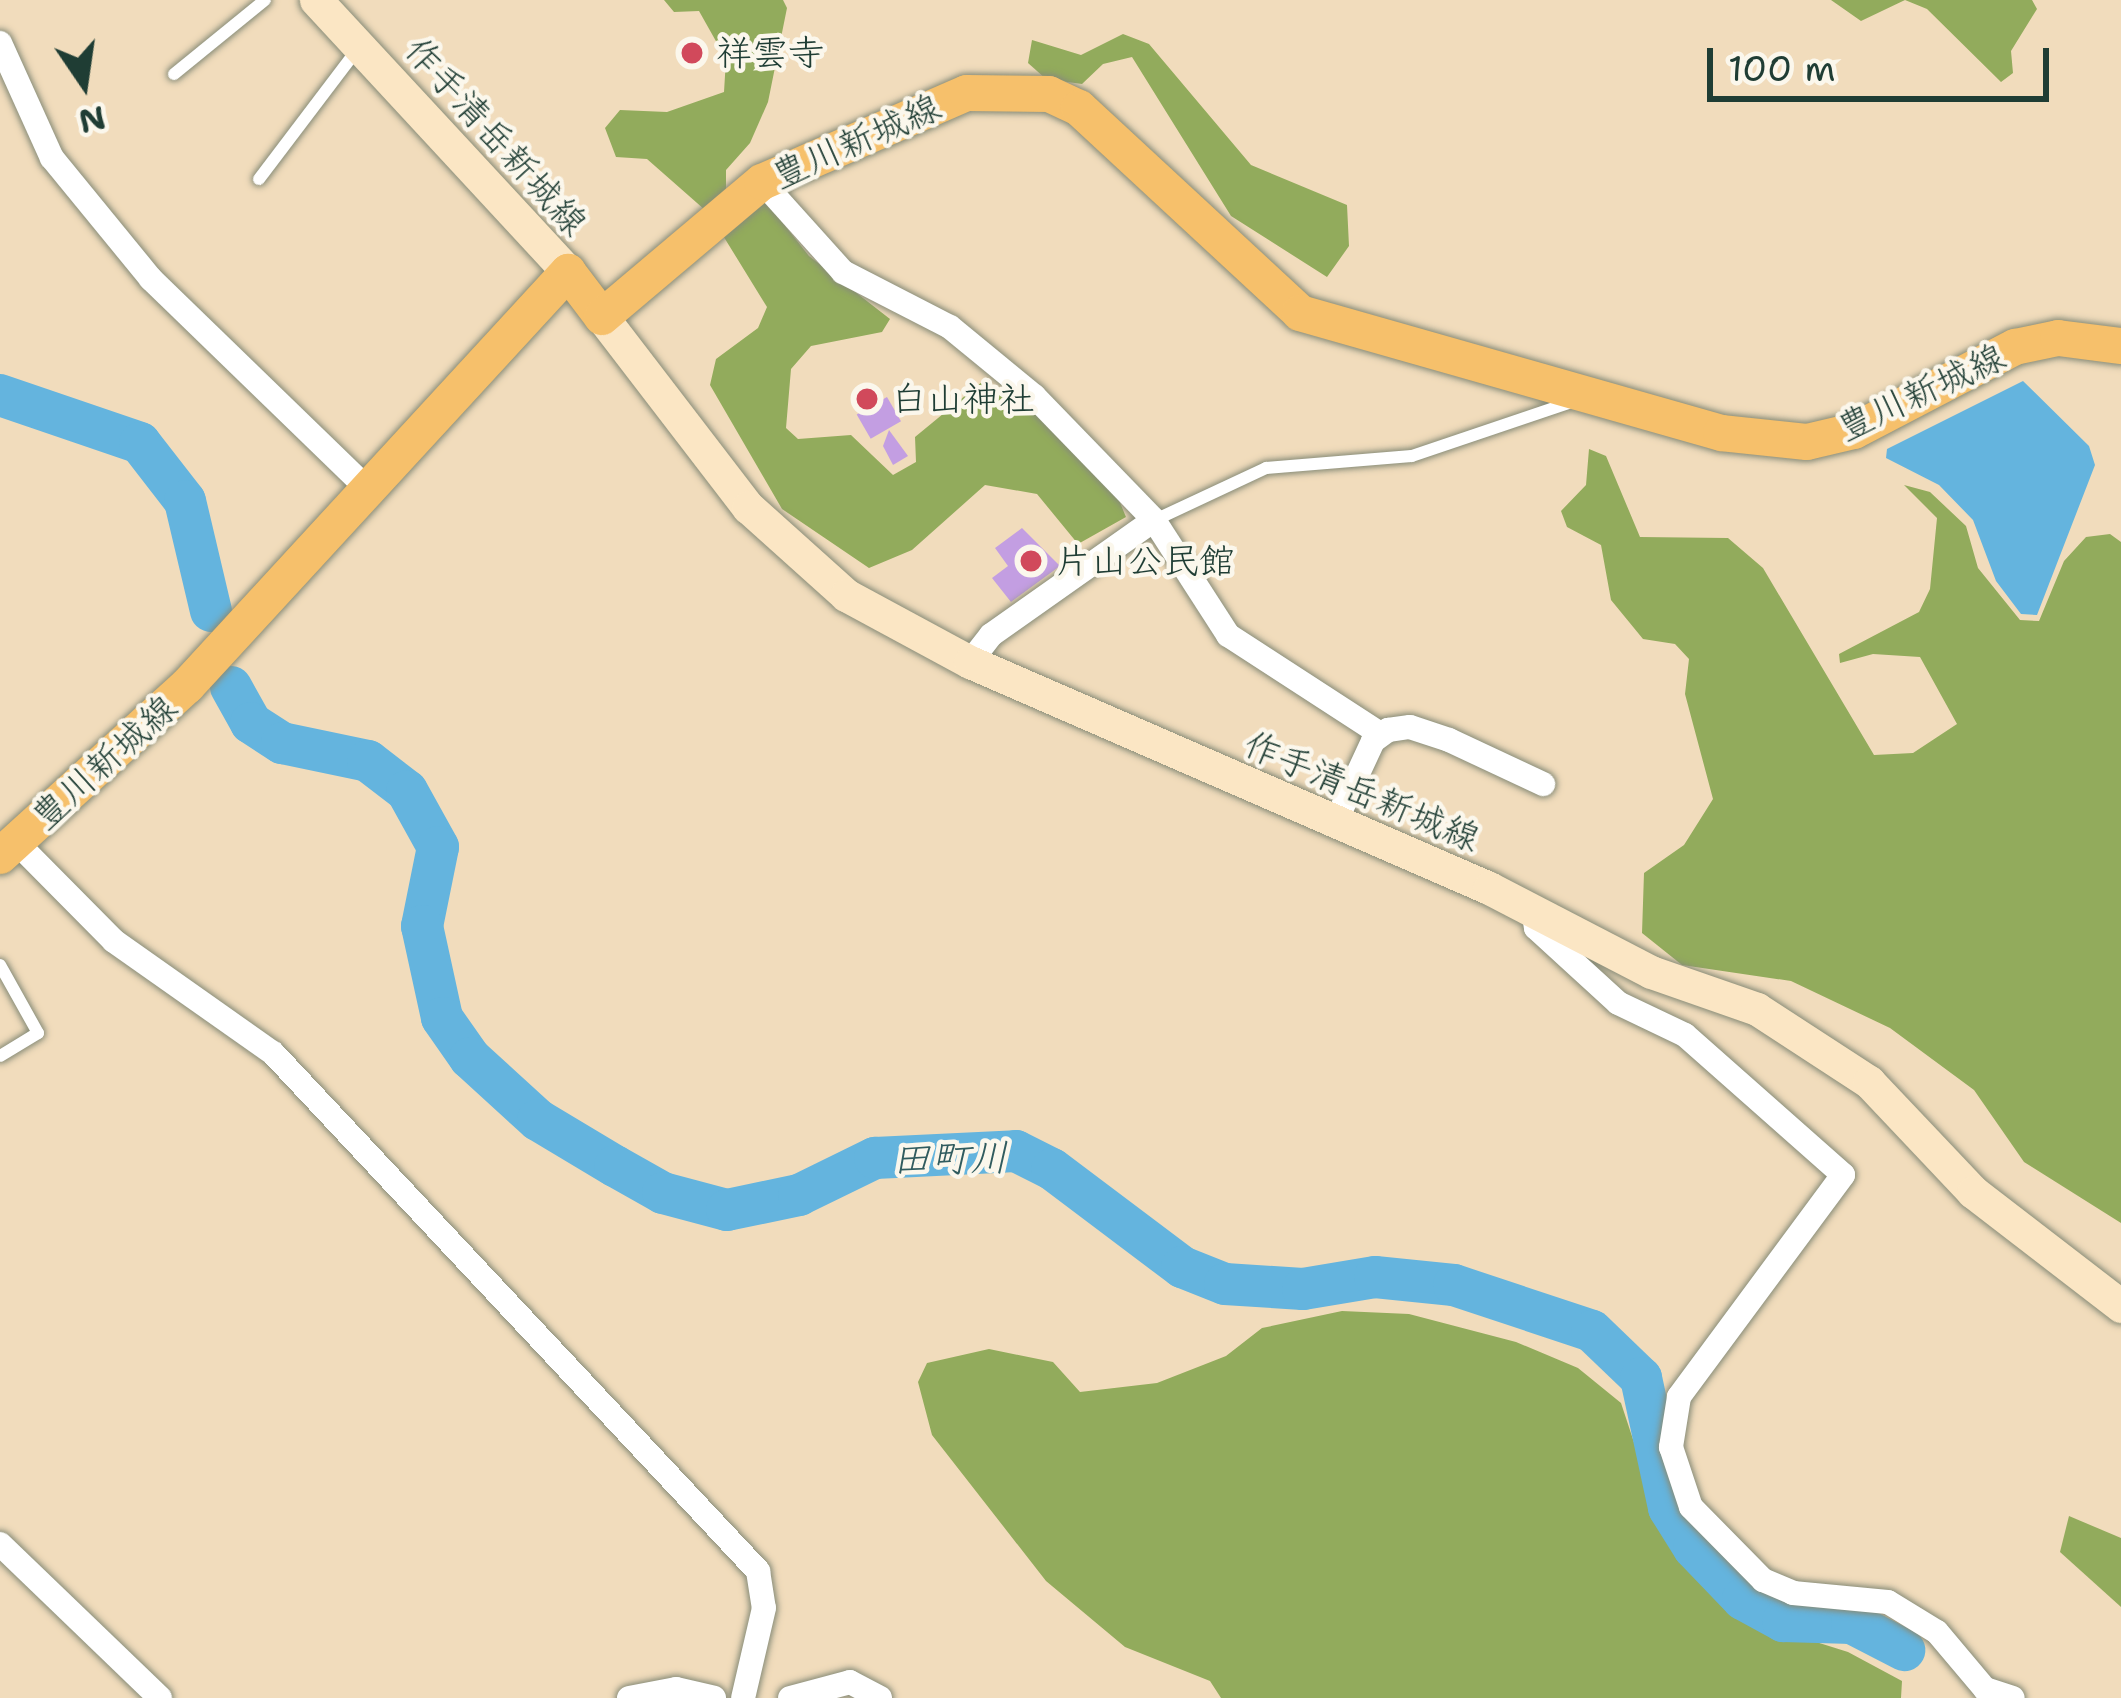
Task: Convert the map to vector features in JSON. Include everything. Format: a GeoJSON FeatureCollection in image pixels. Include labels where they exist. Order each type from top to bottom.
{"type":"FeatureCollection","features":[{"type":"Feature","properties":{"kind":"main road","name":"作手清岳新城線"},"geometry":{"type":"LineString","coordinates":[[316,0],[568,272]]}},
{"type":"Feature","properties":{"kind":"main road","name":"豊川新城線"},"geometry":{"type":"LineString","coordinates":[[602,317],[762,182],[967,93],[1049,94],[1109,130],[1300,313],[1721,433],[1807,442],[1854,431],[2014,347],[2058,338],[2121,346]]}},
{"type":"Feature","properties":{"kind":"main road","name":"豊川新城線"},"geometry":{"type":"LineString","coordinates":[[8,849],[187,686],[568,272]]}},
{"type":"Feature","properties":{"kind":"main road"},"geometry":{"type":"LineString","coordinates":[[568,272],[602,317]]}},
{"type":"Feature","properties":{"kind":"main road","name":"作手清岳新城線"},"geometry":{"type":"LineString","coordinates":[[602,317],[703,452],[799,558],[846,596],[970,662],[1533,910],[1651,973],[1757,1009],[1869,1082],[1926,1148],[2023,1234],[2121,1306]]}},
{"type":"Feature","properties":{"kind":"street"},"geometry":{"type":"LineString","coordinates":[[0,43],[52,158],[152,279],[367,488]]}},
{"type":"Feature","properties":{"kind":"street"},"geometry":{"type":"LineString","coordinates":[[762,182],[843,272],[990,356],[1154,520],[1212,620],[1379,733],[1410,727],[1543,784]]}},
{"type":"Feature","properties":{"kind":"street"},"geometry":{"type":"LineString","coordinates":[[970,662],[992,635],[1154,520]]}},
{"type":"Feature","properties":{"kind":"street"},"geometry":{"type":"LineString","coordinates":[[1335,823],[1379,733]]}},
{"type":"Feature","properties":{"kind":"street"},"geometry":{"type":"LineString","coordinates":[[8,849],[114,941],[273,1054],[758,1571],[764,1608],[743,1698]]}},
{"type":"Feature","properties":{"kind":"street"},"geometry":{"type":"LineString","coordinates":[[1533,910],[1536,928],[1618,1003],[1697,1045],[1844,1175],[1679,1397],[1671,1447],[1691,1507],[1763,1580],[1793,1593],[1888,1602],[1936,1632],[1985,1689],[2013,1698]]}},
{"type":"Feature","properties":{"kind":"street"},"geometry":{"type":"LineString","coordinates":[[0,1544],[160,1698]]}},
{"type":"Feature","properties":{"kind":"street"},"geometry":{"type":"LineString","coordinates":[[790,1698],[850,1682],[880,1698]]}},
{"type":"Feature","properties":{"kind":"street"},"geometry":{"type":"LineString","coordinates":[[629,1698],[676,1689],[714,1698]]}},
{"type":"Feature","properties":{"kind":"lane"},"geometry":{"type":"LineString","coordinates":[[174,74],[265,0]]}},
{"type":"Feature","properties":{"kind":"lane"},"geometry":{"type":"LineString","coordinates":[[259,179],[361,46]]}},
{"type":"Feature","properties":{"kind":"lane"},"geometry":{"type":"LineString","coordinates":[[1154,520],[1266,469],[1412,456],[1500,432],[1549,406],[1596,399]]}},
{"type":"Feature","properties":{"kind":"lane"},"geometry":{"type":"LineString","coordinates":[[0,965],[38,1033],[0,1056]]}},
{"type":"Feature","properties":{"kind":"green space"},"geometry":{"type":"Polygon","coordinates":[[[664,0],[783,0],[787,8],[768,102],[750,143],[726,170],[726,192],[705,210],[647,159],[616,157],[605,128],[620,110],[667,112],[724,92],[726,59],[699,11],[674,12],[664,0]]]}},
{"type":"Feature","properties":{"kind":"green space"},"geometry":{"type":"Polygon","coordinates":[[[1831,0],[1905,0],[1861,21],[1831,0]]]}},
{"type":"Feature","properties":{"kind":"green space"},"geometry":{"type":"Polygon","coordinates":[[[1905,0],[2032,0],[2037,9],[2011,51],[2013,73],[2001,82],[1927,9],[1905,0]]]}},
{"type":"Feature","properties":{"kind":"green space"},"geometry":{"type":"Polygon","coordinates":[[[1123,34],[1149,44],[1251,165],[1347,205],[1349,246],[1327,277],[1231,216],[1132,57],[1103,64],[1082,84],[1046,79],[1028,63],[1032,40],[1081,55],[1123,34]]]}},
{"type":"Feature","properties":{"kind":"green space"},"geometry":{"type":"Polygon","coordinates":[[[763,198],[809,256],[890,319],[882,332],[811,346],[791,369],[786,428],[798,439],[851,435],[893,475],[916,462],[915,437],[983,381],[1025,402],[1116,493],[1126,517],[1078,544],[1037,494],[985,485],[912,550],[869,568],[782,509],[710,385],[716,359],[758,328],[767,307],[722,234],[763,198]]]}},
{"type":"Feature","properties":{"kind":"green space"},"geometry":{"type":"Polygon","coordinates":[[[1589,449],[1606,456],[1640,537],[1728,538],[1763,568],[1874,755],[1913,753],[1957,724],[1920,657],[1873,654],[1840,663],[1839,654],[1919,612],[1930,589],[1937,518],[1904,485],[1930,492],[1966,526],[1978,568],[2020,620],[2039,621],[2064,561],[2086,537],[2110,534],[2121,542],[2121,1223],[2024,1162],[1974,1090],[1890,1028],[1791,981],[1682,965],[1642,933],[1644,873],[1684,845],[1713,799],[1685,694],[1689,659],[1675,644],[1643,639],[1611,600],[1601,545],[1567,527],[1561,511],[1586,485],[1589,449]]]}},
{"type":"Feature","properties":{"kind":"green space"},"geometry":{"type":"Polygon","coordinates":[[[1342,1311],[1409,1314],[1516,1342],[1578,1368],[1621,1403],[1663,1530],[1692,1572],[1749,1621],[1848,1652],[1902,1681],[1901,1698],[1221,1698],[1210,1681],[1125,1647],[1046,1581],[932,1435],[918,1382],[927,1363],[989,1349],[1053,1362],[1080,1392],[1157,1383],[1226,1356],[1262,1328],[1342,1311]]]}},
{"type":"Feature","properties":{"kind":"green space"},"geometry":{"type":"Polygon","coordinates":[[[2069,1516],[2121,1538],[2121,1607],[2060,1552],[2069,1516]]]}},
{"type":"Feature","properties":{"kind":"water"},"geometry":{"type":"Polygon","coordinates":[[[2023,381],[2089,446],[2095,465],[2037,615],[2021,614],[1996,581],[1973,520],[1939,485],[1886,458],[1887,449],[2023,381]]]}},
{"type":"Feature","properties":{"kind":"building"},"geometry":{"type":"Polygon","coordinates":[[[887,397],[901,421],[871,439],[857,414],[887,397]]]}},
{"type":"Feature","properties":{"kind":"building"},"geometry":{"type":"Polygon","coordinates":[[[889,430],[908,456],[893,465],[883,446],[889,430]]]}},
{"type":"Feature","properties":{"kind":"building","name":"片山公民館"},"geometry":{"type":"Polygon","coordinates":[[[1022,528],[1060,566],[1011,602],[992,578],[1008,566],[995,548],[1022,528]]]}},
{"type":"Feature","properties":{"kind":"waterway","name":"田町川"},"geometry":{"type":"LineString","coordinates":[[0,395],[140,443],[185,501],[211,611]]}},
{"type":"Feature","properties":{"kind":"waterway","name":"田町川"},"geometry":{"type":"LineString","coordinates":[[231,687],[251,723],[282,743],[368,761],[407,791],[438,847],[422,926],[442,1018],[470,1058],[538,1120],[615,1166],[663,1193],[727,1210],[799,1195],[875,1158],[1016,1151],[1052,1169],[1182,1267],[1225,1284],[1303,1289],[1375,1277],[1454,1285],[1592,1331],[1641,1378],[1669,1508],[1694,1548],[1743,1599],[1783,1621],[1852,1623],[1904,1650]]}},
{"type":"Feature","properties":{"kind":"place","name":"祥雲寺"},"geometry":{"type":"Point","coordinates":[692,53]}},
{"type":"Feature","properties":{"kind":"place","name":"白山神社"},"geometry":{"type":"Point","coordinates":[867,399]}},
{"type":"Feature","properties":{"kind":"place","name":"片山公民館"},"geometry":{"type":"Point","coordinates":[1031,561]}}]}
